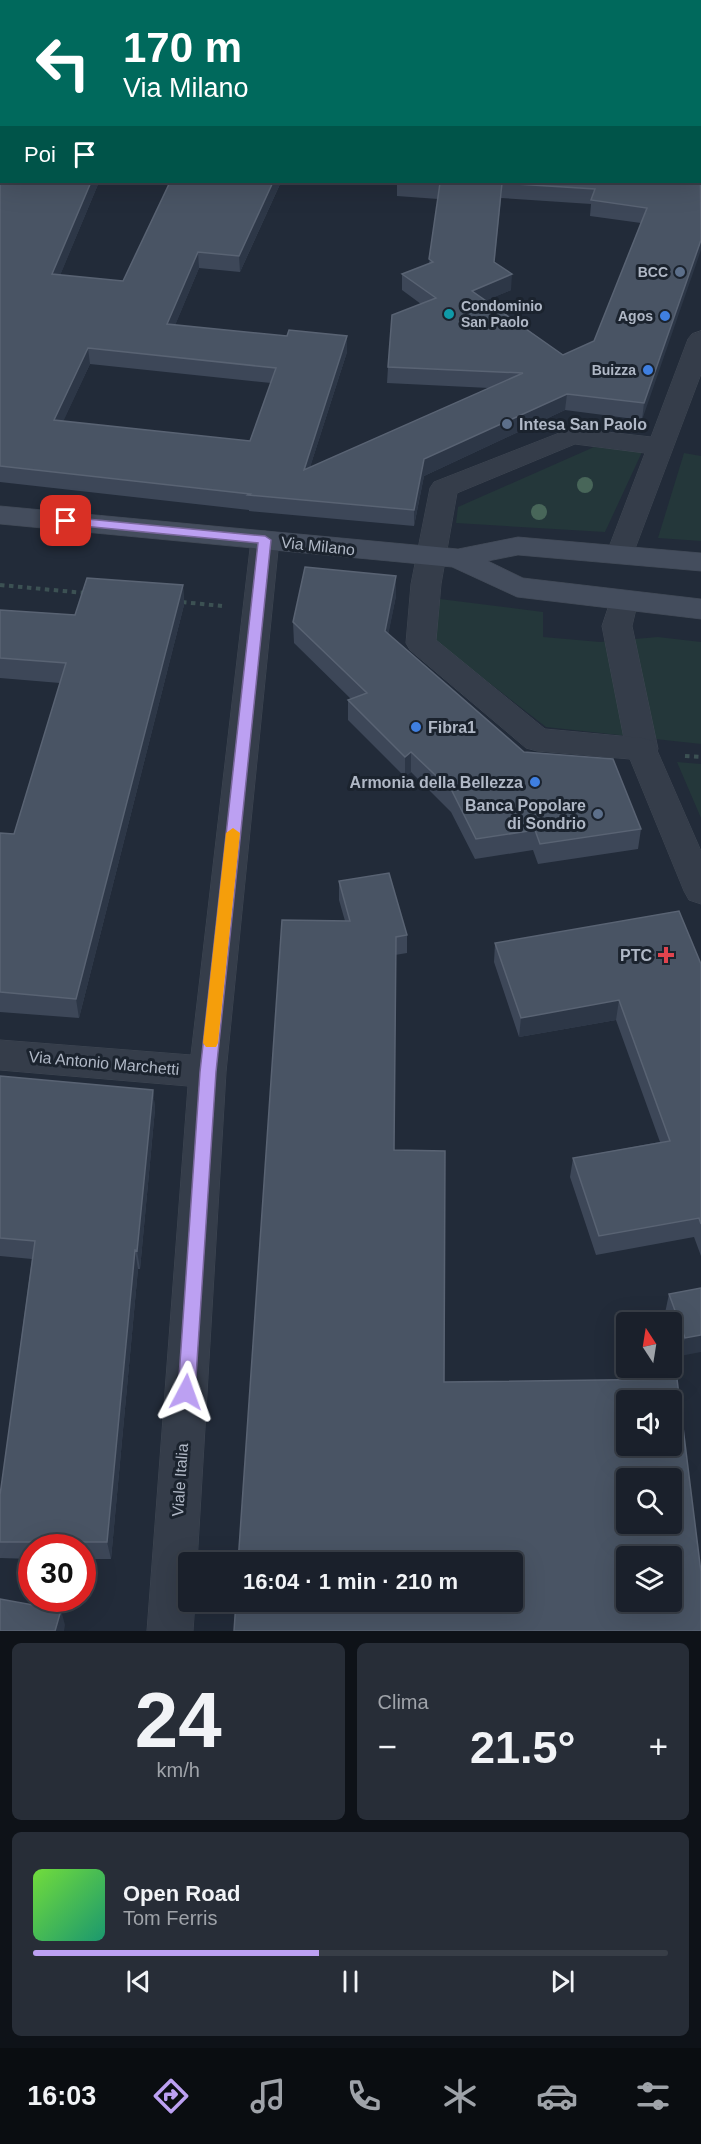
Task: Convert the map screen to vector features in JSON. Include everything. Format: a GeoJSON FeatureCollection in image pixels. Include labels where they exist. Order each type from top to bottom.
{"type":"FeatureCollection","features":[{"type":"Feature","properties":{"kind":"main road","name":"Via Milano"},"geometry":{"type":"LineString","coordinates":[[0,515],[444,557],[519,546],[701,562]]}},
{"type":"Feature","properties":{"kind":"main road","name":"Via Milano"},"geometry":{"type":"LineString","coordinates":[[444,557],[517,587],[701,609]]}},
{"type":"Feature","properties":{"kind":"street"},"geometry":{"type":"LineString","coordinates":[[623,547],[701,339]]}},
{"type":"Feature","properties":{"kind":"street"},"geometry":{"type":"LineString","coordinates":[[642,749],[537,740],[422,643],[444,557],[444,488],[572,436],[616,439],[660,446]]}},
{"type":"Feature","properties":{"kind":"street","name":"Viale Italia"},"geometry":{"type":"LineString","coordinates":[[170,1631],[208,1072],[265,540]]}},
{"type":"Feature","properties":{"kind":"street"},"geometry":{"type":"LineString","coordinates":[[621,609],[616,626],[642,749],[701,891]]}},
{"type":"Feature","properties":{"kind":"street","name":"Via Antonio Marchetti"},"geometry":{"type":"LineString","coordinates":[[0,1055],[208,1072]]}},
{"type":"Feature","properties":{"kind":"path"},"geometry":{"type":"LineString","coordinates":[[0,585],[94,594]]}},
{"type":"Feature","properties":{"kind":"path"},"geometry":{"type":"LineString","coordinates":[[176,602],[223,606]]}},
{"type":"Feature","properties":{"kind":"shaded area"},"geometry":{"type":"Polygon","coordinates":[[[594,447],[642,452],[605,532],[456,523],[458,507],[594,447]]]}},
{"type":"Feature","properties":{"kind":"shaded area"},"geometry":{"type":"Polygon","coordinates":[[[684,453],[701,456],[701,541],[658,538],[684,453]]]}},
{"type":"Feature","properties":{"kind":"shaded area"},"geometry":{"type":"Polygon","coordinates":[[[440,599],[543,612],[543,637],[600,642],[658,637],[701,642],[701,744],[546,727],[434,640],[440,599]]]}},
{"type":"Feature","properties":{"kind":"shaded area"},"geometry":{"type":"Polygon","coordinates":[[[677,762],[701,764],[701,818],[677,762]]]}},
{"type":"Feature","properties":{"kind":"building"},"geometry":{"type":"Polygon","coordinates":[[[0,183],[91,183],[52,274],[123,281],[170,183],[273,183],[239,256],[198,252],[167,324],[287,336],[289,330],[347,336],[304,470],[523,373],[388,367],[392,315],[436,298],[402,274],[433,262],[429,259],[440,183],[502,183],[700,183],[701,240],[644,403],[567,394],[424,459],[414,510],[248,495],[250,494],[0,466],[0,183]],[[502,183],[494,262],[512,274],[472,291],[563,355],[594,341],[647,208],[591,200],[595,189],[502,183]],[[88,348],[54,420],[250,441],[276,368],[88,348]]]}},
{"type":"Feature","properties":{"kind":"building"},"geometry":{"type":"Polygon","coordinates":[[[305,567],[396,576],[385,631],[524,752],[613,759],[641,829],[540,844],[535,830],[476,839],[452,791],[411,752],[405,757],[348,700],[367,693],[293,622],[305,567]]]}},
{"type":"Feature","properties":{"kind":"building"},"geometry":{"type":"Polygon","coordinates":[[[87,578],[183,585],[76,999],[0,992],[0,833],[14,834],[66,663],[0,658],[0,610],[75,615],[87,578]]]}},
{"type":"Feature","properties":{"kind":"building"},"geometry":{"type":"Polygon","coordinates":[[[389,873],[407,935],[396,937],[394,1150],[445,1151],[444,1382],[677,1379],[678,1390],[616,1390],[616,1456],[682,1456],[682,1419],[701,1572],[701,1631],[234,1631],[235,1612],[523,1612],[523,1552],[239,1552],[282,920],[350,921],[339,881],[389,873]]]}},
{"type":"Feature","properties":{"kind":"building"},"geometry":{"type":"Polygon","coordinates":[[[679,911],[701,964],[701,1224],[699,1218],[599,1236],[573,1158],[670,1141],[619,1000],[521,1018],[495,943],[679,911]]]}},
{"type":"Feature","properties":{"kind":"building"},"geometry":{"type":"Polygon","coordinates":[[[0,1076],[153,1090],[107,1542],[96,1542],[96,1534],[18,1534],[18,1542],[0,1542],[0,1495],[35,1241],[0,1238],[0,1076]]]}},
{"type":"Feature","properties":{"kind":"building"},"geometry":{"type":"Polygon","coordinates":[[[701,1288],[701,1335],[685,1338],[682,1330],[682,1312],[676,1312],[669,1294],[701,1288]]]}},
{"type":"Feature","properties":{"kind":"building"},"geometry":{"type":"Polygon","coordinates":[[[0,1599],[18,1602],[18,1612],[60,1612],[55,1631],[0,1631],[0,1599]]]}},
{"type":"Feature","properties":{"kind":"slow traffic"},"geometry":{"type":"LineString","coordinates":[[211,1043],[233,833]]}},
{"type":"Feature","properties":{"kind":"place","name":"BCC"},"geometry":{"type":"Point","coordinates":[680,272]}},
{"type":"Feature","properties":{"kind":"place","name":"Condominio San Paolo"},"geometry":{"type":"Point","coordinates":[449,314]}},
{"type":"Feature","properties":{"kind":"place","name":"Agos"},"geometry":{"type":"Point","coordinates":[665,316]}},
{"type":"Feature","properties":{"kind":"place","name":"Buizza"},"geometry":{"type":"Point","coordinates":[648,370]}},
{"type":"Feature","properties":{"kind":"place","name":"Intesa San Paolo"},"geometry":{"type":"Point","coordinates":[507,424]}},
{"type":"Feature","properties":{"kind":"place","name":"Fibra1"},"geometry":{"type":"Point","coordinates":[416,727]}},
{"type":"Feature","properties":{"kind":"place","name":"Armonia della Bellezza"},"geometry":{"type":"Point","coordinates":[535,782]}},
{"type":"Feature","properties":{"kind":"place","name":"Banca Popolare di Sondrio"},"geometry":{"type":"Point","coordinates":[598,814]}},
{"type":"Feature","properties":{"kind":"place","name":"PTC"},"geometry":{"type":"Point","coordinates":[666,955]}},
{"type":"Feature","properties":{"kind":"route"},"geometry":{"type":"LineString","coordinates":[[66,521],[265,540],[208,1072],[186,1392]]}}]}
